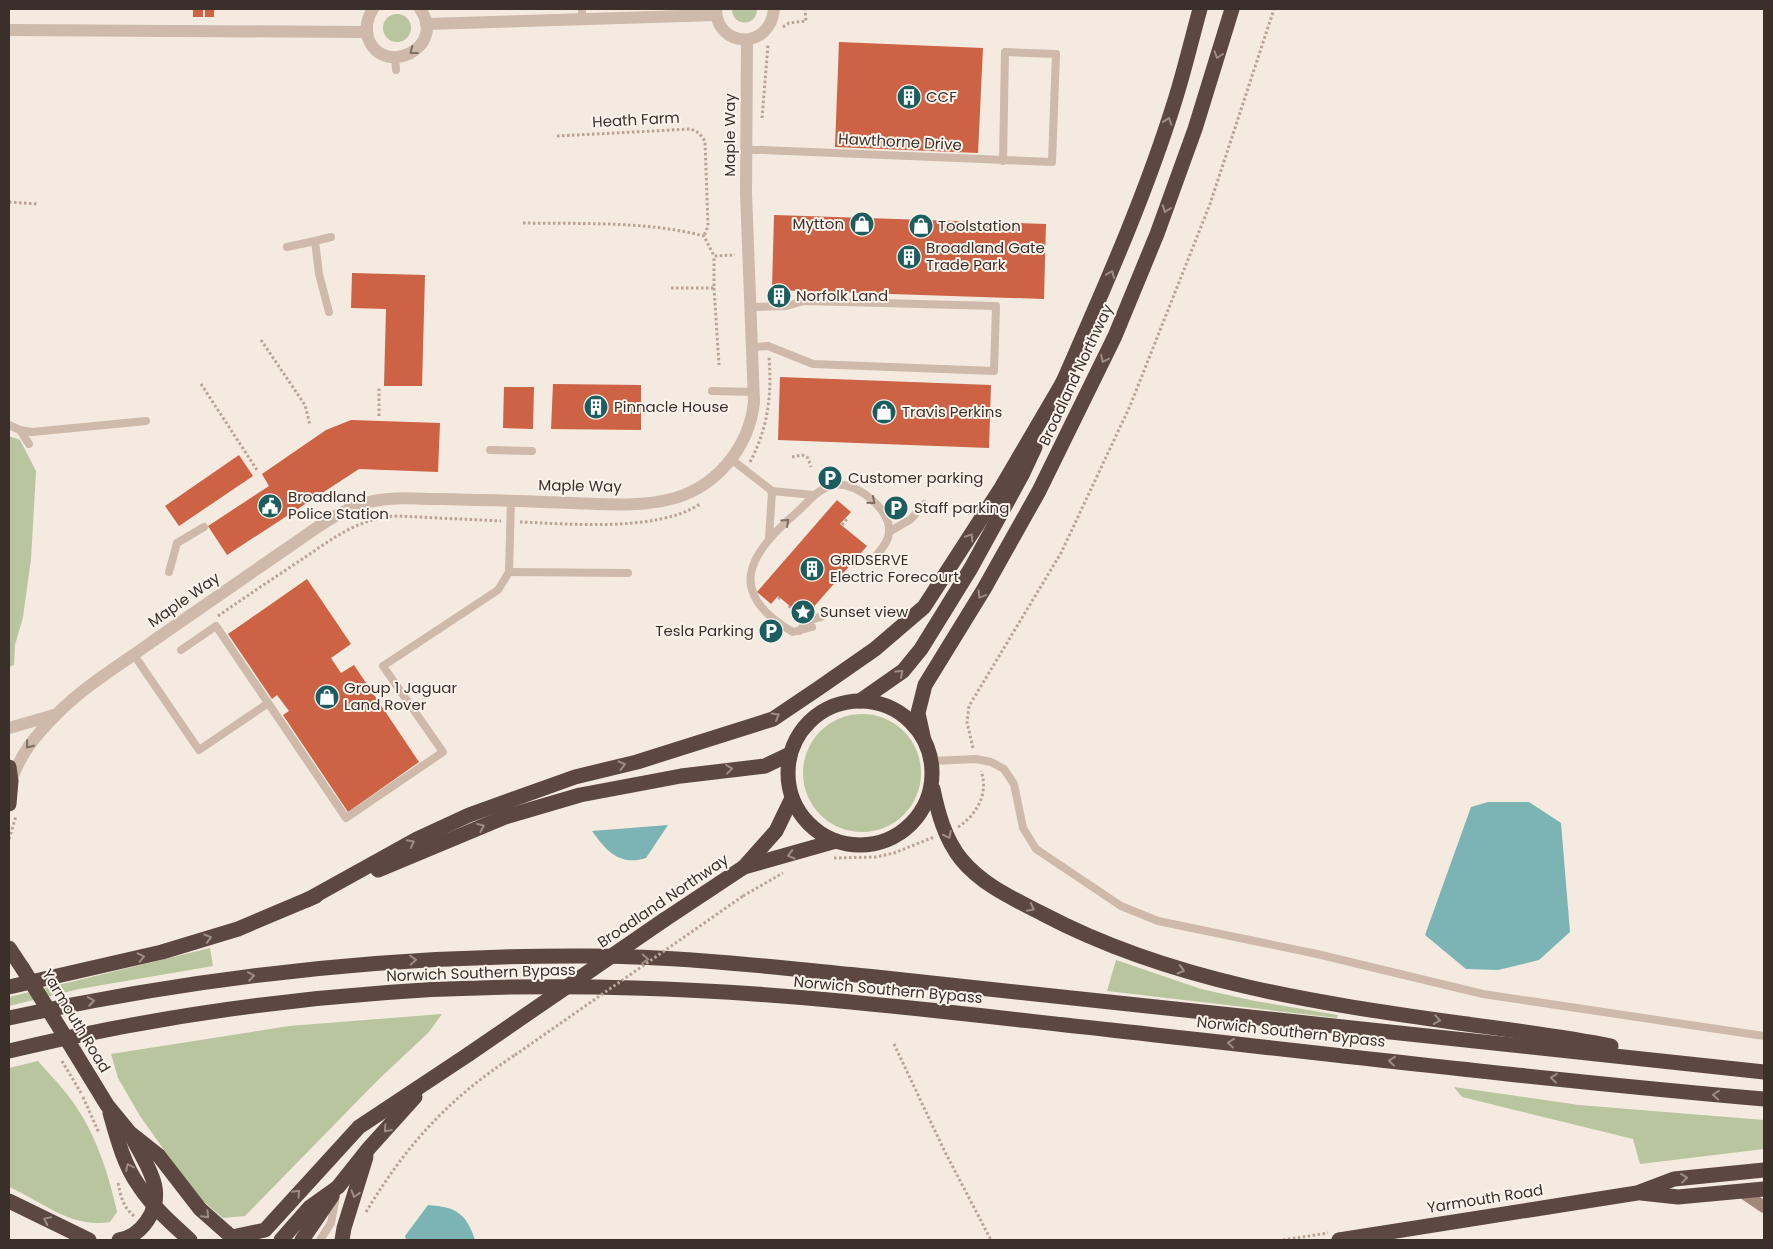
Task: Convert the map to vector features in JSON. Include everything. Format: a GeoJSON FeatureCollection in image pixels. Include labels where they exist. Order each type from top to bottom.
{"type":"FeatureCollection","features":[{"type":"Feature","properties":{"kind":"highway","name":"Broadland Northway"},"geometry":{"type":"LineString","coordinates":[[860,701],[903,671],[921,649],[971,568],[1022,475],[1105,288],[1142,196],[1176,97],[1200,9]]}},
{"type":"Feature","properties":{"kind":"highway","name":"Broadland Northway"},"geometry":{"type":"LineString","coordinates":[[923,736],[918,713],[924,685],[984,589],[1039,492],[1115,336],[1167,208],[1195,129],[1232,9]]}},
{"type":"Feature","properties":{"kind":"highway"},"geometry":{"type":"LineString","coordinates":[[307,900],[393,852],[468,815],[574,777],[637,762],[773,719],[875,649],[924,607],[1001,488],[1063,382]]}},
{"type":"Feature","properties":{"kind":"highway"},"geometry":{"type":"LineString","coordinates":[[933,789],[921,812],[909,827],[893,838],[874,844],[855,845],[836,841],[822,835],[809,825],[799,812],[792,798],[788,776],[790,754],[796,740],[816,716],[829,707],[860,701],[884,705],[906,717],[923,736],[932,762],[933,789],[938,812],[946,833],[960,858],[972,871],[1011,897],[1060,923],[1117,949],[1176,968],[1249,988],[1320,1001],[1582,1040],[1705,1066],[1764,1072]]}},
{"type":"Feature","properties":{"kind":"highway"},"geometry":{"type":"LineString","coordinates":[[9,988],[170,949],[238,929],[505,817],[580,795],[625,786],[727,769],[765,766],[790,754]]}},
{"type":"Feature","properties":{"kind":"highway"},"geometry":{"type":"LineString","coordinates":[[9,804],[10,774]]}},
{"type":"Feature","properties":{"kind":"highway","name":"Broadland Northway"},"geometry":{"type":"LineString","coordinates":[[233,1239],[264,1235],[359,1127],[428,1083],[744,867],[781,823],[792,798]]}},
{"type":"Feature","properties":{"kind":"highway","name":"Broadland Northway"},"geometry":{"type":"LineString","coordinates":[[744,867],[836,841]]}},
{"type":"Feature","properties":{"kind":"highway","name":"Yarmouth Road"},"geometry":{"type":"LineString","coordinates":[[9,939],[12,952],[107,1105],[130,1133],[160,1156],[200,1209],[233,1239]]}},
{"type":"Feature","properties":{"kind":"highway","name":"Norwich Southern Bypass"},"geometry":{"type":"LineString","coordinates":[[9,1018],[145,991],[312,968],[410,960],[590,956],[732,964],[876,977],[1705,1066]]}},
{"type":"Feature","properties":{"kind":"highway","name":"Norwich Southern Bypass"},"geometry":{"type":"LineString","coordinates":[[9,1051],[137,1023],[248,1007],[371,994],[496,987],[634,988],[767,996],[939,1011],[1609,1084],[1764,1099]]}},
{"type":"Feature","properties":{"kind":"highway","name":"Broadland Northway"},"geometry":{"type":"LineString","coordinates":[[281,1240],[310,1207],[338,1186],[369,1148],[428,1083]]}},
{"type":"Feature","properties":{"kind":"highway","name":"Yarmouth Road"},"geometry":{"type":"LineString","coordinates":[[107,1105],[123,1155],[138,1185],[156,1207],[190,1240]]}},
{"type":"Feature","properties":{"kind":"highway"},"geometry":{"type":"LineString","coordinates":[[119,1240],[138,1232],[156,1207],[156,1186],[130,1133]]}},
{"type":"Feature","properties":{"kind":"highway","name":"Broadland Northway"},"geometry":{"type":"LineString","coordinates":[[342,1240],[369,1148]]}},
{"type":"Feature","properties":{"kind":"highway","name":"Yarmouth Road"},"geometry":{"type":"LineString","coordinates":[[1339,1240],[1638,1192],[1674,1180],[1764,1170]]}},
{"type":"Feature","properties":{"kind":"highway"},"geometry":{"type":"LineString","coordinates":[[302,1240],[338,1186]]}},
{"type":"Feature","properties":{"kind":"highway","name":"Yarmouth Road"},"geometry":{"type":"LineString","coordinates":[[1638,1192],[1678,1197],[1764,1189]]}},
{"type":"Feature","properties":{"kind":"highway"},"geometry":{"type":"LineString","coordinates":[[9,1201],[90,1240]]}},
{"type":"Feature","properties":{"kind":"street"},"geometry":{"type":"LineString","coordinates":[[373,9],[366,23],[366,32],[370,42],[376,50],[396,64],[422,44],[426,34],[426,24],[420,9]]}},
{"type":"Feature","properties":{"kind":"street"},"geometry":{"type":"LineString","coordinates":[[426,24],[582,14],[716,12],[720,25],[727,33],[736,38],[747,40],[764,33],[773,18],[774,9]]}},
{"type":"Feature","properties":{"kind":"street"},"geometry":{"type":"LineString","coordinates":[[9,30],[366,32]]}},
{"type":"Feature","properties":{"kind":"street","name":"Maple Way"},"geometry":{"type":"LineString","coordinates":[[10,774],[19,759],[56,714],[81,692],[212,599],[328,520],[350,508],[388,499],[511,500],[606,504],[668,500],[698,489],[710,480],[740,446],[751,422],[754,392],[754,347],[748,254],[747,40]]}},
{"type":"Feature","properties":{"kind":"street","name":"Maple Way"},"geometry":{"type":"LineString","coordinates":[[9,728],[56,714]]}},
{"type":"Feature","properties":{"kind":"street"},"geometry":{"type":"LineString","coordinates":[[1742,1192],[1764,1207]]}},
{"type":"Feature","properties":{"kind":"lane","name":"Hawthorne Drive"},"geometry":{"type":"LineString","coordinates":[[747,150],[1003,161],[1052,162],[1056,54],[1005,52],[1003,161]]}},
{"type":"Feature","properties":{"kind":"lane"},"geometry":{"type":"LineString","coordinates":[[287,247],[331,237]]}},
{"type":"Feature","properties":{"kind":"lane"},"geometry":{"type":"LineString","coordinates":[[315,241],[329,312]]}},
{"type":"Feature","properties":{"kind":"lane"},"geometry":{"type":"LineString","coordinates":[[751,307],[786,306],[804,301],[996,306],[994,371],[813,364],[768,346],[754,347]]}},
{"type":"Feature","properties":{"kind":"lane"},"geometry":{"type":"LineString","coordinates":[[712,391],[754,392]]}},
{"type":"Feature","properties":{"kind":"lane"},"geometry":{"type":"LineString","coordinates":[[9,425],[20,430],[32,432],[146,421]]}},
{"type":"Feature","properties":{"kind":"lane"},"geometry":{"type":"LineString","coordinates":[[20,430],[29,444]]}},
{"type":"Feature","properties":{"kind":"lane"},"geometry":{"type":"LineString","coordinates":[[490,450],[532,451]]}},
{"type":"Feature","properties":{"kind":"lane"},"geometry":{"type":"LineString","coordinates":[[730,459],[772,491],[813,495]]}},
{"type":"Feature","properties":{"kind":"lane"},"geometry":{"type":"LineString","coordinates":[[812,627],[793,632],[780,624],[758,604],[752,594],[750,574],[757,555],[768,538],[813,495],[822,489],[836,485],[849,486],[878,505],[889,532],[886,544],[876,556]]}},
{"type":"Feature","properties":{"kind":"lane"},"geometry":{"type":"LineString","coordinates":[[768,538],[772,491]]}},
{"type":"Feature","properties":{"kind":"lane"},"geometry":{"type":"LineString","coordinates":[[181,650],[216,626],[267,704],[346,818],[443,752],[383,666],[498,590],[509,572],[511,500]]}},
{"type":"Feature","properties":{"kind":"lane"},"geometry":{"type":"LineString","coordinates":[[889,532],[911,519],[924,504]]}},
{"type":"Feature","properties":{"kind":"lane"},"geometry":{"type":"LineString","coordinates":[[169,572],[177,543],[204,527]]}},
{"type":"Feature","properties":{"kind":"lane"},"geometry":{"type":"LineString","coordinates":[[509,572],[628,573]]}},
{"type":"Feature","properties":{"kind":"lane"},"geometry":{"type":"LineString","coordinates":[[798,632],[809,620],[821,617]]}},
{"type":"Feature","properties":{"kind":"lane"},"geometry":{"type":"LineString","coordinates":[[134,656],[199,750],[267,704]]}},
{"type":"Feature","properties":{"kind":"lane"},"geometry":{"type":"LineString","coordinates":[[932,762],[976,759],[991,762],[1004,769],[1014,784],[1023,828],[1036,849],[1121,906],[1158,921],[1317,954],[1483,994],[1764,1036]]}},
{"type":"Feature","properties":{"kind":"lane"},"geometry":{"type":"LineString","coordinates":[[320,1240],[331,1223],[338,1186]]}},
{"type":"Feature","properties":{"kind":"path"},"geometry":{"type":"LineString","coordinates":[[779,29],[788,23],[806,21],[805,9]]}},
{"type":"Feature","properties":{"kind":"path"},"geometry":{"type":"LineString","coordinates":[[831,858],[876,857],[894,853],[946,833],[968,819],[979,804],[983,777],[976,759],[967,722],[969,706],[1060,553],[1130,406],[1210,204],[1274,9]]}},
{"type":"Feature","properties":{"kind":"path"},"geometry":{"type":"LineString","coordinates":[[762,119],[766,54],[772,38]]}},
{"type":"Feature","properties":{"kind":"path","name":"Heath Farm"},"geometry":{"type":"LineString","coordinates":[[557,136],[692,129],[699,133],[705,140],[708,226],[704,236]]}},
{"type":"Feature","properties":{"kind":"path"},"geometry":{"type":"LineString","coordinates":[[9,202],[37,204]]}},
{"type":"Feature","properties":{"kind":"path"},"geometry":{"type":"LineString","coordinates":[[523,223],[645,227],[680,230],[704,236],[714,256],[719,365]]}},
{"type":"Feature","properties":{"kind":"path"},"geometry":{"type":"LineString","coordinates":[[714,256],[748,254]]}},
{"type":"Feature","properties":{"kind":"path"},"geometry":{"type":"LineString","coordinates":[[671,288],[714,288]]}},
{"type":"Feature","properties":{"kind":"path"},"geometry":{"type":"LineString","coordinates":[[261,340],[305,404],[310,425]]}},
{"type":"Feature","properties":{"kind":"path"},"geometry":{"type":"LineString","coordinates":[[201,384],[257,470]]}},
{"type":"Feature","properties":{"kind":"path"},"geometry":{"type":"LineString","coordinates":[[379,387],[379,416]]}},
{"type":"Feature","properties":{"kind":"path"},"geometry":{"type":"LineString","coordinates":[[792,457],[802,455],[808,458],[811,467]]}},
{"type":"Feature","properties":{"kind":"path"},"geometry":{"type":"LineString","coordinates":[[216,617],[340,534],[364,522],[385,516],[480,520]]}},
{"type":"Feature","properties":{"kind":"path"},"geometry":{"type":"LineString","coordinates":[[842,525],[847,519],[845,518]]}},
{"type":"Feature","properties":{"kind":"path"},"geometry":{"type":"LineString","coordinates":[[364,1215],[387,1177],[422,1132],[472,1086],[743,896],[785,872]]}},
{"type":"Feature","properties":{"kind":"path"},"geometry":{"type":"LineString","coordinates":[[894,1044],[944,1150],[991,1240]]}},
{"type":"Feature","properties":{"kind":"path"},"geometry":{"type":"LineString","coordinates":[[81,1093],[101,1138]]}},
{"type":"Feature","properties":{"kind":"path"},"geometry":{"type":"LineString","coordinates":[[117,1180],[121,1200],[127,1211],[144,1226]]}},
{"type":"Feature","properties":{"kind":"green space"},"geometry":{"type":"Polygon","coordinates":[[[732,9],[757,9],[753,19],[749,22],[740,22],[733,15],[732,9]]]}},
{"type":"Feature","properties":{"kind":"green space"},"geometry":{"type":"Polygon","coordinates":[[[397,14],[407,18],[411,28],[407,38],[397,42],[387,38],[383,28],[387,18],[397,14]]]}},
{"type":"Feature","properties":{"kind":"green space"},"geometry":{"type":"Polygon","coordinates":[[[9,436],[20,440],[36,471],[31,559],[23,617],[15,645],[14,665],[9,667],[9,436]]]}},
{"type":"Feature","properties":{"kind":"green space"},"geometry":{"type":"Polygon","coordinates":[[[862,714],[885,718],[904,731],[917,750],[921,773],[917,796],[904,815],[885,828],[862,832],[839,828],[820,815],[807,796],[803,773],[807,750],[820,731],[839,718],[862,714]]]}},
{"type":"Feature","properties":{"kind":"green space"},"geometry":{"type":"Polygon","coordinates":[[[210,948],[213,966],[79,989],[9,1006],[9,997],[210,948]]]}},
{"type":"Feature","properties":{"kind":"green space"},"geometry":{"type":"Polygon","coordinates":[[[1116,960],[1201,989],[1255,1001],[1338,1015],[1337,1018],[1107,991],[1116,960]]]}},
{"type":"Feature","properties":{"kind":"green space"},"geometry":{"type":"Polygon","coordinates":[[[442,1014],[429,1032],[377,1081],[245,1216],[223,1218],[197,1196],[140,1116],[118,1078],[111,1054],[289,1026],[442,1014]]]}},
{"type":"Feature","properties":{"kind":"green space"},"geometry":{"type":"Polygon","coordinates":[[[38,1061],[76,1106],[92,1134],[109,1180],[117,1212],[110,1222],[96,1223],[70,1218],[9,1187],[9,1068],[38,1061]]]}},
{"type":"Feature","properties":{"kind":"green space"},"geometry":{"type":"Polygon","coordinates":[[[1454,1087],[1579,1105],[1764,1120],[1764,1149],[1640,1164],[1633,1139],[1462,1097],[1454,1087]]]}},
{"type":"Feature","properties":{"kind":"water"},"geometry":{"type":"Polygon","coordinates":[[[1488,802],[1529,802],[1561,823],[1570,932],[1539,960],[1498,970],[1466,969],[1425,935],[1471,807],[1488,802]]]}},
{"type":"Feature","properties":{"kind":"water"},"geometry":{"type":"Polygon","coordinates":[[[668,825],[646,858],[637,860],[621,859],[609,851],[592,831],[668,825]]]}},
{"type":"Feature","properties":{"kind":"water"},"geometry":{"type":"Polygon","coordinates":[[[428,1205],[446,1208],[459,1213],[468,1223],[475,1240],[406,1240],[405,1236],[428,1205]]]}},
{"type":"Feature","properties":{"kind":"building"},"geometry":{"type":"Polygon","coordinates":[[[193,9],[203,9],[203,17],[193,17],[193,9]]]}},
{"type":"Feature","properties":{"kind":"building"},"geometry":{"type":"Polygon","coordinates":[[[205,9],[214,9],[214,17],[205,17],[205,9]]]}},
{"type":"Feature","properties":{"kind":"building","name":"CCF"},"geometry":{"type":"Polygon","coordinates":[[[839,42],[983,48],[978,153],[835,147],[839,42]]]}},
{"type":"Feature","properties":{"kind":"building","name":"Broadland Gate Trade Park"},"geometry":{"type":"Polygon","coordinates":[[[774,215],[1046,224],[1044,299],[772,290],[774,215]]]}},
{"type":"Feature","properties":{"kind":"building"},"geometry":{"type":"Polygon","coordinates":[[[352,273],[425,275],[422,386],[384,386],[386,309],[351,308],[352,273]]]}},
{"type":"Feature","properties":{"kind":"building","name":"Norfolk Land"},"geometry":{"type":"Polygon","coordinates":[[[775,292],[783,292],[783,300],[775,301],[775,292]]]}},
{"type":"Feature","properties":{"kind":"building","name":"Travis Perkins"},"geometry":{"type":"Polygon","coordinates":[[[780,377],[991,385],[989,448],[778,440],[780,377]]]}},
{"type":"Feature","properties":{"kind":"building","name":"Pinnacle House"},"geometry":{"type":"Polygon","coordinates":[[[553,384],[641,385],[641,430],[551,429],[553,384]]]}},
{"type":"Feature","properties":{"kind":"building"},"geometry":{"type":"Polygon","coordinates":[[[504,387],[534,387],[533,429],[503,428],[504,387]]]}},
{"type":"Feature","properties":{"kind":"building","name":"Broadland Police Station"},"geometry":{"type":"Polygon","coordinates":[[[351,420],[440,423],[438,472],[359,469],[227,555],[208,526],[269,486],[262,474],[326,430],[351,420]]]}},
{"type":"Feature","properties":{"kind":"building"},"geometry":{"type":"Polygon","coordinates":[[[239,455],[253,476],[179,526],[165,506],[239,455]]]}},
{"type":"Feature","properties":{"kind":"building","name":"GRIDSERVE Electric Forecourt"},"geometry":{"type":"Polygon","coordinates":[[[837,500],[851,512],[840,524],[867,546],[804,618],[778,596],[771,604],[757,592],[837,500]]]}},
{"type":"Feature","properties":{"kind":"building","name":"Group 1 Jaguar Land Rover"},"geometry":{"type":"Polygon","coordinates":[[[307,579],[351,644],[331,658],[341,673],[354,665],[419,762],[348,812],[283,715],[289,711],[277,695],[272,699],[228,634],[307,579]]]}},
{"type":"Feature","properties":{"kind":"place","name":"CCF"},"geometry":{"type":"Point","coordinates":[909,97]}},
{"type":"Feature","properties":{"kind":"place","name":"Mytton"},"geometry":{"type":"Point","coordinates":[862,224]}},
{"type":"Feature","properties":{"kind":"place","name":"Toolstation"},"geometry":{"type":"Point","coordinates":[921,226]}},
{"type":"Feature","properties":{"kind":"place","name":"Broadland Gate Trade Park"},"geometry":{"type":"Point","coordinates":[909,257]}},
{"type":"Feature","properties":{"kind":"place","name":"Norfolk Land"},"geometry":{"type":"Point","coordinates":[779,296]}},
{"type":"Feature","properties":{"kind":"place","name":"Pinnacle House"},"geometry":{"type":"Point","coordinates":[596,407]}},
{"type":"Feature","properties":{"kind":"place","name":"Travis Perkins"},"geometry":{"type":"Point","coordinates":[884,412]}},
{"type":"Feature","properties":{"kind":"place","name":"Customer parking"},"geometry":{"type":"Point","coordinates":[830,478]}},
{"type":"Feature","properties":{"kind":"place","name":"Broadland Police Station"},"geometry":{"type":"Point","coordinates":[270,506]}},
{"type":"Feature","properties":{"kind":"place","name":"Staff parking"},"geometry":{"type":"Point","coordinates":[896,508]}},
{"type":"Feature","properties":{"kind":"place","name":"GRIDSERVE Electric Forecourt"},"geometry":{"type":"Point","coordinates":[812,569]}},
{"type":"Feature","properties":{"kind":"place","name":"Sunset view"},"geometry":{"type":"Point","coordinates":[803,612]}},
{"type":"Feature","properties":{"kind":"place","name":"Tesla Parking"},"geometry":{"type":"Point","coordinates":[771,631]}},
{"type":"Feature","properties":{"kind":"place","name":"Group 1 Jaguar Land Rover"},"geometry":{"type":"Point","coordinates":[327,697]}}]}
